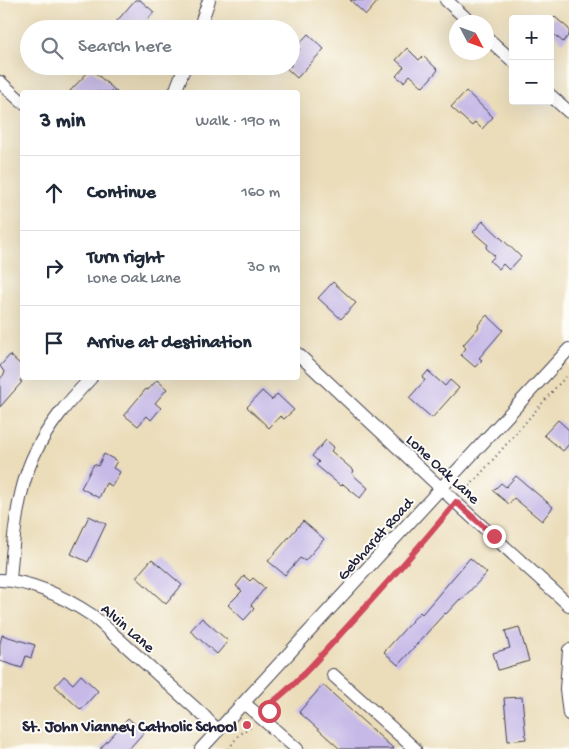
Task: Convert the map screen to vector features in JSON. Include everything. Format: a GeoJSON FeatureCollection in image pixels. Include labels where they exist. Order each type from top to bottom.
{"type":"FeatureCollection","features":[{"type":"Feature","properties":{"kind":"street"},"geometry":{"type":"LineString","coordinates":[[202,20],[209,0]]}},
{"type":"Feature","properties":{"kind":"street"},"geometry":{"type":"LineString","coordinates":[[446,0],[462,15]]}},
{"type":"Feature","properties":{"kind":"street"},"geometry":{"type":"LineString","coordinates":[[494,44],[512,60]]}},
{"type":"Feature","properties":{"kind":"street"},"geometry":{"type":"LineString","coordinates":[[176,90],[182,75]]}},
{"type":"Feature","properties":{"kind":"street"},"geometry":{"type":"LineString","coordinates":[[0,82],[20,100]]}},
{"type":"Feature","properties":{"kind":"street"},"geometry":{"type":"LineString","coordinates":[[554,99],[569,112]]}},
{"type":"Feature","properties":{"kind":"street","name":"Gebhardt Road"},"geometry":{"type":"LineString","coordinates":[[202,749],[569,349]]}},
{"type":"Feature","properties":{"kind":"street","name":"Lone Oak Lane"},"geometry":{"type":"LineString","coordinates":[[300,356],[569,605]]}},
{"type":"Feature","properties":{"kind":"street"},"geometry":{"type":"LineString","coordinates":[[5,580],[20,502],[34,456],[68,402],[89,380]]}},
{"type":"Feature","properties":{"kind":"street","name":"Alvin Lane"},"geometry":{"type":"LineString","coordinates":[[5,580],[46,590],[93,616],[204,716],[218,731]]}},
{"type":"Feature","properties":{"kind":"street"},"geometry":{"type":"LineString","coordinates":[[569,650],[566,689],[569,714]]}},
{"type":"Feature","properties":{"kind":"street"},"geometry":{"type":"LineString","coordinates":[[333,675],[415,749]]}},
{"type":"Feature","properties":{"kind":"street"},"geometry":{"type":"LineString","coordinates":[[244,703],[297,749]]}},
{"type":"Feature","properties":{"kind":"path"},"geometry":{"type":"LineString","coordinates":[[230,749],[239,734],[249,730],[269,711],[270,704],[288,690],[396,573],[569,374]]}},
{"type":"Feature","properties":{"kind":"building"},"geometry":{"type":"Polygon","coordinates":[[[135,0],[140,0],[154,12],[147,20],[118,20],[135,0]]]}},
{"type":"Feature","properties":{"kind":"building"},"geometry":{"type":"Polygon","coordinates":[[[350,0],[379,0],[366,15],[350,0]]]}},
{"type":"Feature","properties":{"kind":"building"},"geometry":{"type":"Polygon","coordinates":[[[554,18],[569,29],[569,35],[563,42],[554,34],[554,18]]]}},
{"type":"Feature","properties":{"kind":"building"},"geometry":{"type":"Polygon","coordinates":[[[308,34],[324,49],[300,75],[300,49],[300,43],[308,34]]]}},
{"type":"Feature","properties":{"kind":"building"},"geometry":{"type":"Polygon","coordinates":[[[407,48],[419,60],[423,56],[438,70],[423,87],[410,75],[404,82],[396,76],[404,67],[396,60],[407,48]]]}},
{"type":"Feature","properties":{"kind":"building"},"geometry":{"type":"Polygon","coordinates":[[[85,75],[98,75],[115,90],[71,90],[85,75]]]}},
{"type":"Feature","properties":{"kind":"building"},"geometry":{"type":"Polygon","coordinates":[[[466,91],[493,117],[482,129],[475,122],[472,126],[451,107],[466,91]]]}},
{"type":"Feature","properties":{"kind":"building"},"geometry":{"type":"Polygon","coordinates":[[[483,221],[521,257],[509,270],[503,264],[499,269],[490,261],[495,256],[486,248],[488,245],[473,232],[483,221]]]}},
{"type":"Feature","properties":{"kind":"building"},"geometry":{"type":"Polygon","coordinates":[[[333,282],[356,303],[341,319],[318,298],[333,282]]]}},
{"type":"Feature","properties":{"kind":"building"},"geometry":{"type":"Polygon","coordinates":[[[487,315],[503,330],[479,358],[482,360],[475,367],[461,355],[466,348],[463,345],[487,315]]]}},
{"type":"Feature","properties":{"kind":"building"},"geometry":{"type":"Polygon","coordinates":[[[10,355],[20,364],[20,381],[22,382],[0,407],[0,379],[5,373],[0,366],[10,355]]]}},
{"type":"Feature","properties":{"kind":"building"},"geometry":{"type":"Polygon","coordinates":[[[428,371],[445,386],[450,380],[459,388],[432,418],[409,398],[425,380],[422,378],[428,371]]]}},
{"type":"Feature","properties":{"kind":"building"},"geometry":{"type":"Polygon","coordinates":[[[157,380],[167,389],[155,403],[161,408],[151,420],[147,416],[138,426],[124,415],[146,389],[148,390],[157,380]]]}},
{"type":"Feature","properties":{"kind":"building"},"geometry":{"type":"Polygon","coordinates":[[[262,391],[272,400],[277,394],[294,410],[284,419],[280,416],[269,428],[247,407],[262,391]]]}},
{"type":"Feature","properties":{"kind":"building"},"geometry":{"type":"Polygon","coordinates":[[[558,420],[569,430],[569,444],[563,451],[544,435],[558,420]]]}},
{"type":"Feature","properties":{"kind":"building"},"geometry":{"type":"Polygon","coordinates":[[[326,440],[334,447],[331,451],[354,471],[352,474],[368,488],[360,498],[343,484],[341,486],[316,465],[319,462],[312,456],[326,440]]]}},
{"type":"Feature","properties":{"kind":"building"},"geometry":{"type":"Polygon","coordinates":[[[104,454],[117,461],[113,468],[120,472],[112,486],[106,483],[99,498],[81,488],[94,464],[98,466],[104,454]]]}},
{"type":"Feature","properties":{"kind":"building"},"geometry":{"type":"Polygon","coordinates":[[[516,476],[553,507],[542,521],[514,498],[509,504],[493,491],[501,483],[506,487],[516,476]]]}},
{"type":"Feature","properties":{"kind":"building"},"geometry":{"type":"Polygon","coordinates":[[[89,516],[106,524],[88,562],[71,554],[89,516]]]}},
{"type":"Feature","properties":{"kind":"building"},"geometry":{"type":"Polygon","coordinates":[[[303,521],[324,539],[305,561],[300,558],[285,575],[268,561],[303,521]]]}},
{"type":"Feature","properties":{"kind":"building"},"geometry":{"type":"Polygon","coordinates":[[[470,558],[487,573],[461,600],[445,613],[398,665],[384,652],[420,612],[422,614],[470,558]]]}},
{"type":"Feature","properties":{"kind":"building"},"geometry":{"type":"Polygon","coordinates":[[[152,559],[182,585],[166,604],[136,577],[152,559]]]}},
{"type":"Feature","properties":{"kind":"building"},"geometry":{"type":"Polygon","coordinates":[[[244,576],[250,581],[253,578],[265,588],[251,605],[254,609],[244,620],[228,605],[242,591],[236,586],[244,576]]]}},
{"type":"Feature","properties":{"kind":"building"},"geometry":{"type":"Polygon","coordinates":[[[202,618],[228,641],[217,654],[190,631],[202,618]]]}},
{"type":"Feature","properties":{"kind":"building"},"geometry":{"type":"Polygon","coordinates":[[[519,627],[529,661],[498,670],[493,653],[510,648],[505,631],[519,627]]]}},
{"type":"Feature","properties":{"kind":"building"},"geometry":{"type":"Polygon","coordinates":[[[2,635],[35,645],[31,658],[26,656],[22,668],[0,661],[2,635]]]}},
{"type":"Feature","properties":{"kind":"building"},"geometry":{"type":"Polygon","coordinates":[[[81,675],[98,691],[81,710],[55,686],[64,676],[73,684],[81,675]]]}},
{"type":"Feature","properties":{"kind":"building"},"geometry":{"type":"Polygon","coordinates":[[[323,685],[394,749],[340,749],[299,712],[323,685]]]}},
{"type":"Feature","properties":{"kind":"building"},"geometry":{"type":"Polygon","coordinates":[[[522,697],[526,739],[508,741],[504,698],[522,697]]]}},
{"type":"Feature","properties":{"kind":"building"},"geometry":{"type":"Polygon","coordinates":[[[128,718],[144,732],[129,749],[100,749],[128,718]]]}},
{"type":"Feature","properties":{"kind":"place","name":"St. John Vianney Catholic School"},"geometry":{"type":"Point","coordinates":[247,725]}},
{"type":"Feature","properties":{"kind":"route"},"geometry":{"type":"LineString","coordinates":[[269,711],[270,704],[288,690],[309,668],[439,524],[456,502],[494,536]]}}]}
